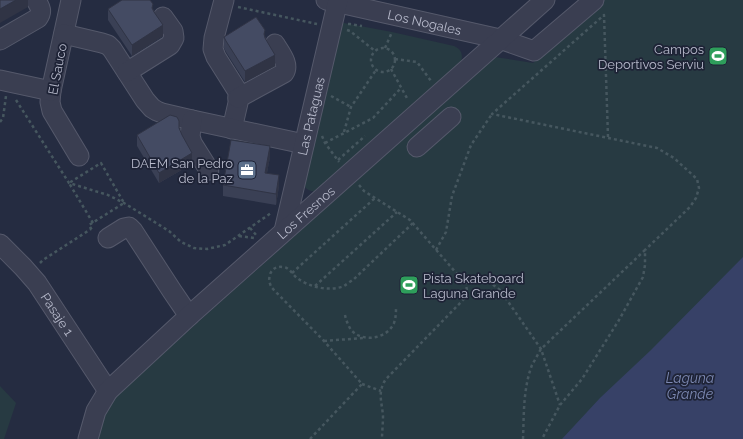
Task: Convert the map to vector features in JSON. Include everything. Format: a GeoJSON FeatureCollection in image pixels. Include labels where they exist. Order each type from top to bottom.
{"type":"FeatureCollection","features":[{"type":"Feature","properties":{"kind":"street"},"geometry":{"type":"LineString","coordinates":[[0,40],[38,18],[41,14],[41,9],[36,0]]}},
{"type":"Feature","properties":{"kind":"street","name":"El Sauco"},"geometry":{"type":"LineString","coordinates":[[71,0],[51,91],[50,102],[52,111],[79,156]]}},
{"type":"Feature","properties":{"kind":"street"},"geometry":{"type":"LineString","coordinates":[[224,0],[214,38],[214,49],[216,57],[238,92],[238,103],[232,129]]}},
{"type":"Feature","properties":{"kind":"street","name":"Los Fresnos"},"geometry":{"type":"LineString","coordinates":[[88,439],[96,411],[108,391],[284,231],[344,167],[414,108],[500,39],[545,0]]}},
{"type":"Feature","properties":{"kind":"street","name":"Los Nogales"},"geometry":{"type":"LineString","coordinates":[[334,1],[500,39],[534,51],[594,0]]}},
{"type":"Feature","properties":{"kind":"street","name":"Las Pataguas"},"geometry":{"type":"LineString","coordinates":[[284,231],[334,1]]}},
{"type":"Feature","properties":{"kind":"street"},"geometry":{"type":"LineString","coordinates":[[127,72],[170,46],[174,38],[173,32],[163,17]]}},
{"type":"Feature","properties":{"kind":"street"},"geometry":{"type":"LineString","coordinates":[[64,34],[108,45],[145,100],[152,108],[162,113],[304,144]]}},
{"type":"Feature","properties":{"kind":"street"},"geometry":{"type":"LineString","coordinates":[[238,98],[284,73],[287,68],[286,64],[275,44]]}},
{"type":"Feature","properties":{"kind":"street"},"geometry":{"type":"LineString","coordinates":[[4,81],[51,91]]}},
{"type":"Feature","properties":{"kind":"street"},"geometry":{"type":"LineString","coordinates":[[414,108],[434,132]]}},
{"type":"Feature","properties":{"kind":"street"},"geometry":{"type":"LineString","coordinates":[[417,147],[451,117]]}},
{"type":"Feature","properties":{"kind":"street"},"geometry":{"type":"LineString","coordinates":[[192,120],[190,136],[192,143],[209,170]]}},
{"type":"Feature","properties":{"kind":"street"},"geometry":{"type":"LineString","coordinates":[[108,238],[124,228],[129,227],[133,230],[189,316]]}},
{"type":"Feature","properties":{"kind":"street","name":"Pasaje 1"},"geometry":{"type":"LineString","coordinates":[[0,244],[37,283],[108,391]]}},
{"type":"Feature","properties":{"kind":"path"},"geometry":{"type":"LineString","coordinates":[[436,250],[446,232],[452,196],[471,145],[492,114],[604,15],[608,137]]}},
{"type":"Feature","properties":{"kind":"path"},"geometry":{"type":"LineString","coordinates":[[348,24],[364,26]]}},
{"type":"Feature","properties":{"kind":"path"},"geometry":{"type":"LineString","coordinates":[[343,29],[350,31],[375,51]]}},
{"type":"Feature","properties":{"kind":"path"},"geometry":{"type":"LineString","coordinates":[[385,31],[399,33]]}},
{"type":"Feature","properties":{"kind":"path"},"geometry":{"type":"LineString","coordinates":[[385,48],[392,32]]}},
{"type":"Feature","properties":{"kind":"path"},"geometry":{"type":"LineString","coordinates":[[380,48],[385,48],[390,50],[395,59],[391,69],[381,72],[376,70],[371,61],[375,51],[380,48]]}},
{"type":"Feature","properties":{"kind":"path"},"geometry":{"type":"LineString","coordinates":[[395,59],[417,62],[432,82]]}},
{"type":"Feature","properties":{"kind":"path"},"geometry":{"type":"LineString","coordinates":[[391,69],[414,108]]}},
{"type":"Feature","properties":{"kind":"path"},"geometry":{"type":"LineString","coordinates":[[344,133],[351,107],[376,70]]}},
{"type":"Feature","properties":{"kind":"path"},"geometry":{"type":"LineString","coordinates":[[0,122],[3,118],[4,81]]}},
{"type":"Feature","properties":{"kind":"path"},"geometry":{"type":"LineString","coordinates":[[326,143],[373,118],[401,88]]}},
{"type":"Feature","properties":{"kind":"path"},"geometry":{"type":"LineString","coordinates":[[329,94],[351,107]]}},
{"type":"Feature","properties":{"kind":"path"},"geometry":{"type":"LineString","coordinates":[[492,114],[657,148],[674,158],[697,179],[699,188],[696,198],[690,207],[541,349],[533,364],[528,379],[525,398],[523,439]]}},
{"type":"Feature","properties":{"kind":"path"},"geometry":{"type":"LineString","coordinates":[[366,135],[344,167],[364,191],[410,220],[465,283],[467,288],[467,294],[464,299],[386,379],[383,384],[381,391],[383,416],[382,439]]}},
{"type":"Feature","properties":{"kind":"path"},"geometry":{"type":"LineString","coordinates":[[93,223],[69,183],[101,163],[124,202]]}},
{"type":"Feature","properties":{"kind":"path"},"geometry":{"type":"LineString","coordinates":[[292,273],[375,198]]}},
{"type":"Feature","properties":{"kind":"path"},"geometry":{"type":"LineString","coordinates":[[314,286],[397,212]]}},
{"type":"Feature","properties":{"kind":"path"},"geometry":{"type":"LineString","coordinates":[[381,391],[362,384],[324,341],[272,288],[268,280],[274,269],[282,266],[289,269],[303,282],[314,286],[329,288],[343,286],[349,283],[413,223]]}},
{"type":"Feature","properties":{"kind":"path"},"geometry":{"type":"LineString","coordinates":[[29,274],[43,260],[91,229]]}},
{"type":"Feature","properties":{"kind":"path"},"geometry":{"type":"LineString","coordinates":[[239,236],[260,240]]}},
{"type":"Feature","properties":{"kind":"path"},"geometry":{"type":"LineString","coordinates":[[542,439],[560,405],[582,379],[619,320],[642,278],[645,265],[645,250]]}},
{"type":"Feature","properties":{"kind":"path"},"geometry":{"type":"LineString","coordinates":[[465,283],[480,279],[488,281],[500,290],[541,349],[560,405]]}},
{"type":"Feature","properties":{"kind":"path"},"geometry":{"type":"LineString","coordinates":[[324,341],[375,338],[383,335],[394,323],[396,307]]}},
{"type":"Feature","properties":{"kind":"path"},"geometry":{"type":"LineString","coordinates":[[345,315],[347,323],[352,330],[358,335],[366,338]]}},
{"type":"Feature","properties":{"kind":"path"},"geometry":{"type":"LineString","coordinates":[[310,439],[362,384]]}},
{"type":"Feature","properties":{"kind":"shaded area"},"geometry":{"type":"Polygon","coordinates":[[[604,0],[743,0],[743,439],[91,439],[113,398],[495,57],[533,63],[604,0]]]}},
{"type":"Feature","properties":{"kind":"shaded area"},"geometry":{"type":"Polygon","coordinates":[[[344,23],[454,46],[459,49],[462,55],[462,60],[461,63],[316,192],[309,190],[303,185],[339,24],[344,23]]]}},
{"type":"Feature","properties":{"kind":"shaded area"},"geometry":{"type":"Polygon","coordinates":[[[0,386],[16,403],[4,439],[0,439],[0,386]]]}},
{"type":"Feature","properties":{"kind":"water","name":"Laguna Grande"},"geometry":{"type":"Polygon","coordinates":[[[743,257],[743,439],[562,439],[600,398],[651,350],[743,257]]]}},
{"type":"Feature","properties":{"kind":"building"},"geometry":{"type":"Polygon","coordinates":[[[0,0],[16,0],[0,9],[0,0]]]}},
{"type":"Feature","properties":{"kind":"building"},"geometry":{"type":"Polygon","coordinates":[[[122,0],[150,0],[153,4],[152,8],[154,12],[163,25],[132,45],[108,9],[122,0]]]}},
{"type":"Feature","properties":{"kind":"building"},"geometry":{"type":"Polygon","coordinates":[[[256,17],[265,30],[265,38],[275,55],[245,71],[224,37],[256,17]]]}},
{"type":"Feature","properties":{"kind":"building"},"geometry":{"type":"Polygon","coordinates":[[[170,115],[177,117],[179,121],[179,128],[192,153],[159,173],[137,135],[170,115]]]}},
{"type":"Feature","properties":{"kind":"building","name":"DAEM San Pedro de la Paz"},"geometry":{"type":"Polygon","coordinates":[[[231,140],[270,146],[265,173],[279,175],[276,194],[223,185],[231,140]]]}},
{"type":"Feature","properties":{"kind":"place","name":"Campos Deportivos Serviu"},"geometry":{"type":"Point","coordinates":[718,56]}},
{"type":"Feature","properties":{"kind":"place","name":"DAEM San Pedro de la Paz"},"geometry":{"type":"Point","coordinates":[247,170]}},
{"type":"Feature","properties":{"kind":"place","name":"Pista Skateboard Laguna Grande"},"geometry":{"type":"Point","coordinates":[409,285]}}]}
